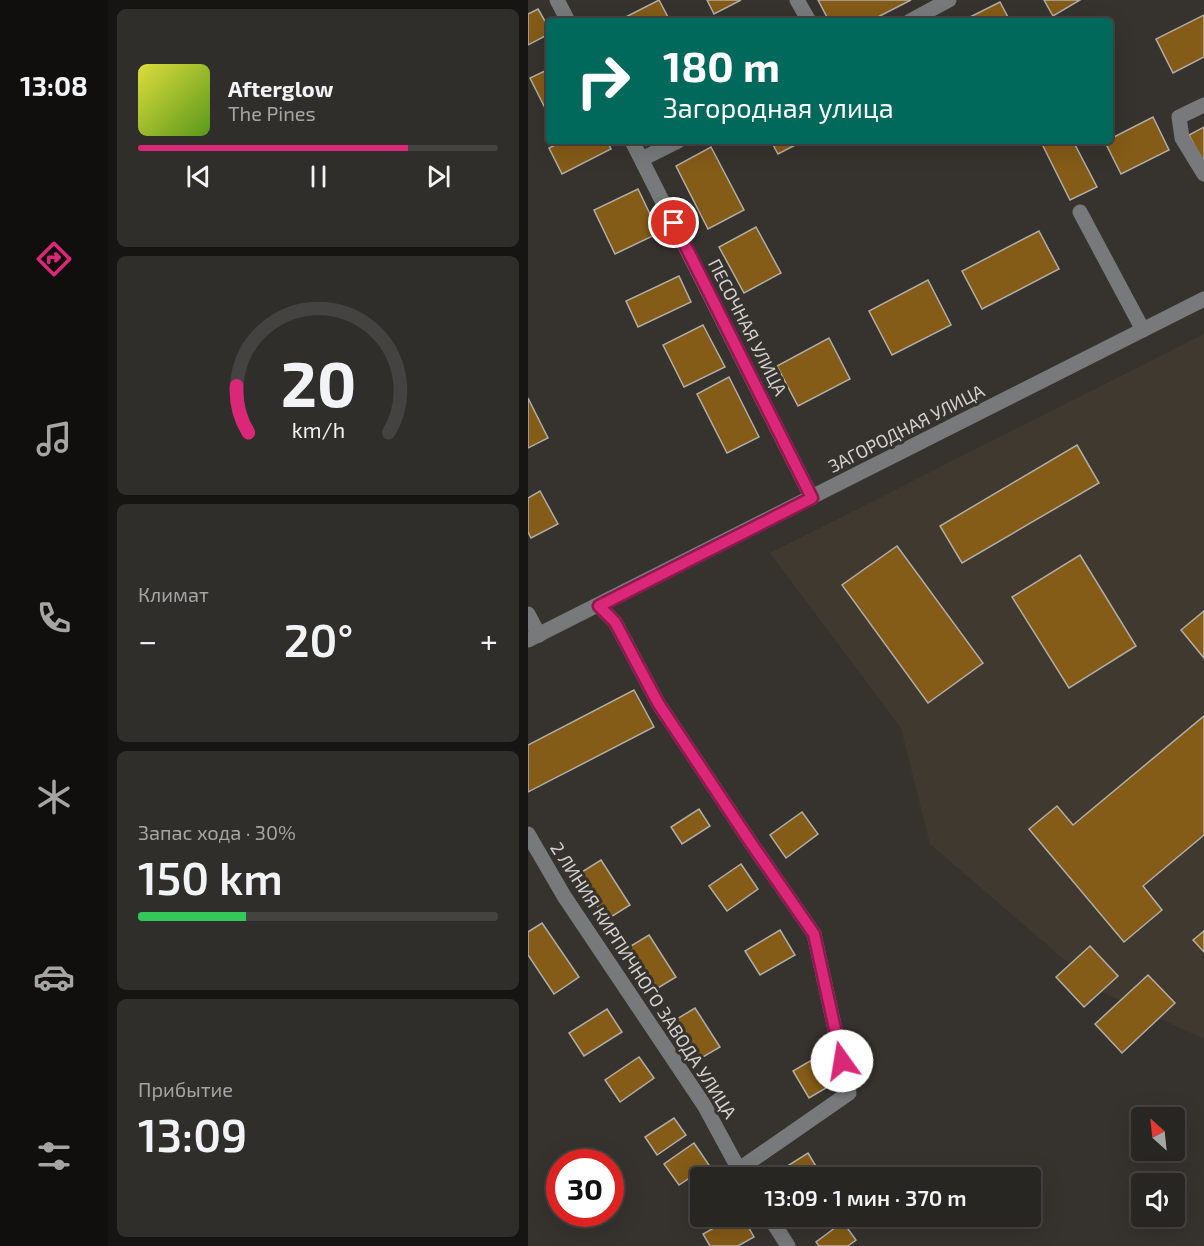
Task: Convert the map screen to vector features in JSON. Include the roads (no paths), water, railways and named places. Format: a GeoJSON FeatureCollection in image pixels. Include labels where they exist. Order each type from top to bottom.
{"type":"FeatureCollection","features":[{"type":"Feature","properties":{"kind":"street"},"geometry":{"type":"LineString","coordinates":[[557,0],[566,18]]}},
{"type":"Feature","properties":{"kind":"street"},"geometry":{"type":"LineString","coordinates":[[797,0],[807,18]]}},
{"type":"Feature","properties":{"kind":"street"},"geometry":{"type":"LineString","coordinates":[[916,18],[949,0]]}},
{"type":"Feature","properties":{"kind":"street"},"geometry":{"type":"LineString","coordinates":[[1204,105],[1179,117],[1182,138],[1204,174]]}},
{"type":"Feature","properties":{"kind":"street","name":"ПЕСОЧНАЯ УЛИЦА"},"geometry":{"type":"LineString","coordinates":[[634,144],[812,498]]}},
{"type":"Feature","properties":{"kind":"street"},"geometry":{"type":"LineString","coordinates":[[642,159],[672,144]]}},
{"type":"Feature","properties":{"kind":"street"},"geometry":{"type":"LineString","coordinates":[[1080,212],[1143,330]]}},
{"type":"Feature","properties":{"kind":"street","name":"ЗАГОРОДНАЯ УЛИЦА"},"geometry":{"type":"LineString","coordinates":[[533,638],[1204,299]]}},
{"type":"Feature","properties":{"kind":"street"},"geometry":{"type":"LineString","coordinates":[[599,606],[615,622],[658,703],[814,934],[849,1093],[750,1167]]}},
{"type":"Feature","properties":{"kind":"street"},"geometry":{"type":"LineString","coordinates":[[528,614],[533,638]]}},
{"type":"Feature","properties":{"kind":"street","name":"2 ЛИНИЯ КИРПИЧНОГО ЗАВОДА УЛИЦА"},"geometry":{"type":"LineString","coordinates":[[528,834],[564,897],[704,1105],[737,1167]]}},
{"type":"Feature","properties":{"kind":"street"},"geometry":{"type":"LineString","coordinates":[[776,1227],[788,1246]]}}]}
